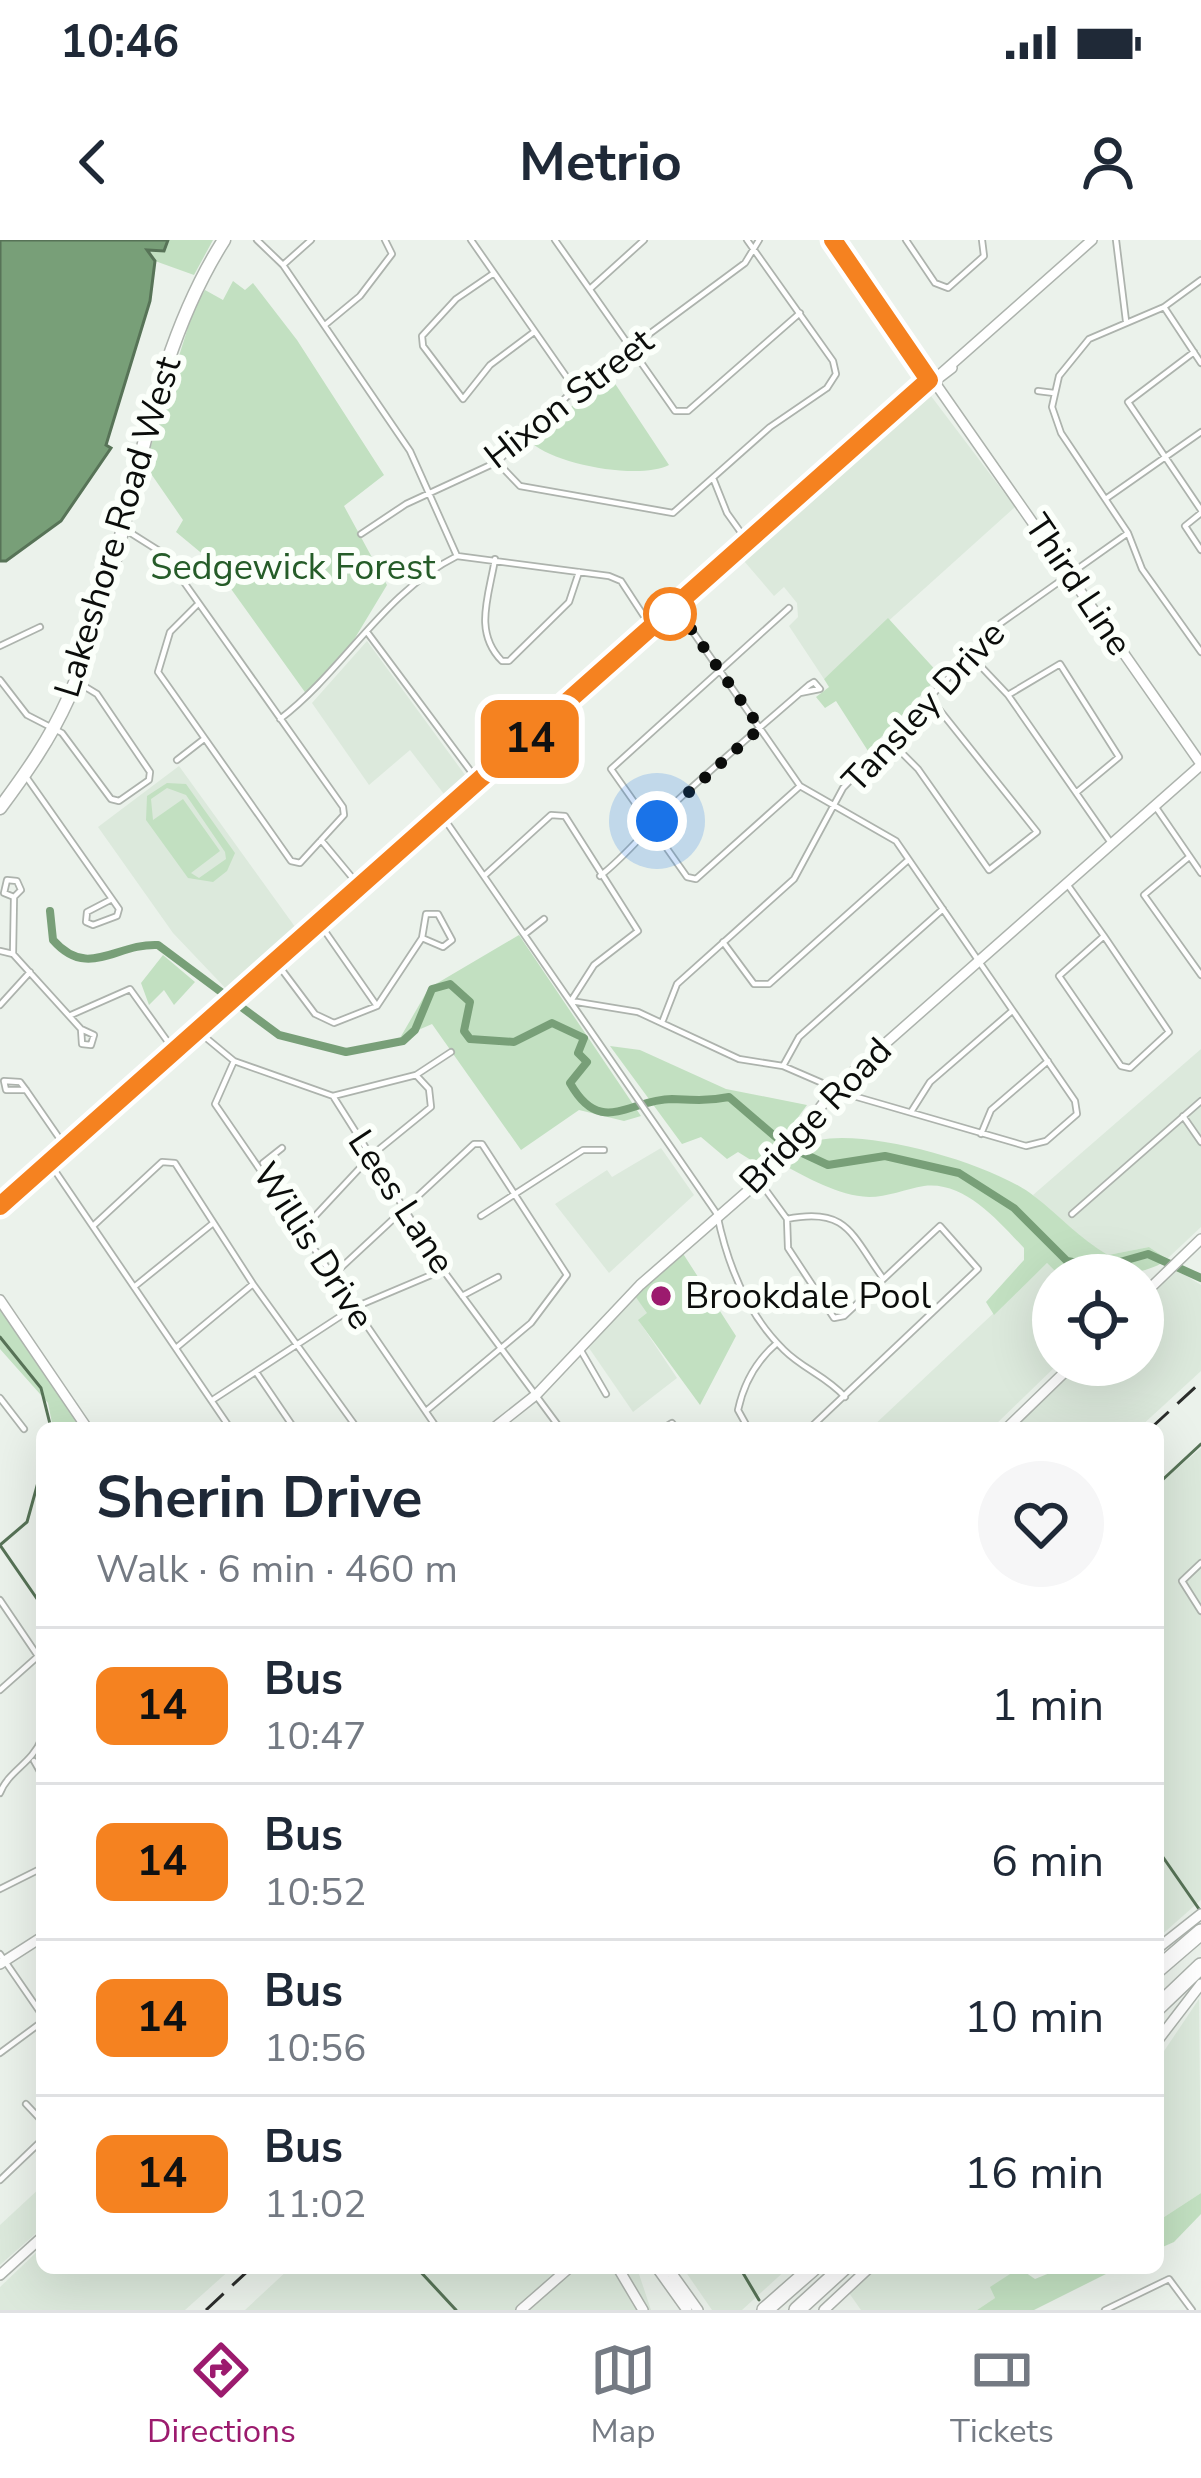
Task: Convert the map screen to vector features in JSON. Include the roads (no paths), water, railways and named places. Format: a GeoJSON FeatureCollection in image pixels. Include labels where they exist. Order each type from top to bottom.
{"type":"FeatureCollection","features":[{"type":"Feature","properties":{"kind":"highway"},"geometry":{"type":"LineString","coordinates":[[1164,1964],[1201,1932]]}},
{"type":"Feature","properties":{"kind":"highway"},"geometry":{"type":"LineString","coordinates":[[1164,1992],[1201,1963]]}},
{"type":"Feature","properties":{"kind":"highway"},"geometry":{"type":"LineString","coordinates":[[1164,2001],[1201,1963]]}},
{"type":"Feature","properties":{"kind":"highway"},"geometry":{"type":"LineString","coordinates":[[765,2310],[806,2274]]}},
{"type":"Feature","properties":{"kind":"highway"},"geometry":{"type":"LineString","coordinates":[[797,2310],[836,2274]]}},
{"type":"Feature","properties":{"kind":"main road","name":"Lakeshore Road West"},"geometry":{"type":"LineString","coordinates":[[4,803],[54,727],[75,682],[180,327],[201,277],[224,240]]}},
{"type":"Feature","properties":{"kind":"main road","name":"Third Line"},"geometry":{"type":"LineString","coordinates":[[833,240],[1201,765]]}},
{"type":"Feature","properties":{"kind":"main road"},"geometry":{"type":"LineString","coordinates":[[0,1206],[1092,240]]}},
{"type":"Feature","properties":{"kind":"main road","name":"Bridge Road"},"geometry":{"type":"LineString","coordinates":[[502,1422],[537,1394],[717,1214],[760,1182],[836,1087],[1201,765]]}},
{"type":"Feature","properties":{"kind":"main road"},"geometry":{"type":"LineString","coordinates":[[1164,1275],[1201,1239]]}},
{"type":"Feature","properties":{"kind":"main road"},"geometry":{"type":"LineString","coordinates":[[0,1300],[83,1422]]}},
{"type":"Feature","properties":{"kind":"main road"},"geometry":{"type":"LineString","coordinates":[[1013,1422],[1050,1386]]}},
{"type":"Feature","properties":{"kind":"main road"},"geometry":{"type":"LineString","coordinates":[[1164,1943],[1201,1914]]}},
{"type":"Feature","properties":{"kind":"main road"},"geometry":{"type":"LineString","coordinates":[[1,1959],[36,1940]]}},
{"type":"Feature","properties":{"kind":"main road"},"geometry":{"type":"LineString","coordinates":[[1164,2031],[1201,1984]]}},
{"type":"Feature","properties":{"kind":"main road"},"geometry":{"type":"LineString","coordinates":[[0,2275],[36,2242]]}},
{"type":"Feature","properties":{"kind":"main road"},"geometry":{"type":"LineString","coordinates":[[521,2310],[562,2274]]}},
{"type":"Feature","properties":{"kind":"main road"},"geometry":{"type":"LineString","coordinates":[[622,2274],[643,2310]]}},
{"type":"Feature","properties":{"kind":"main road"},"geometry":{"type":"LineString","coordinates":[[661,2274],[687,2310]]}},
{"type":"Feature","properties":{"kind":"main road"},"geometry":{"type":"LineString","coordinates":[[672,2274],[698,2310]]}},
{"type":"Feature","properties":{"kind":"main road"},"geometry":{"type":"LineString","coordinates":[[824,2310],[863,2274]]}},
{"type":"Feature","properties":{"kind":"street"},"geometry":{"type":"LineString","coordinates":[[257,240],[283,265],[410,451],[457,556]]}},
{"type":"Feature","properties":{"kind":"street"},"geometry":{"type":"LineString","coordinates":[[283,265],[311,240]]}},
{"type":"Feature","properties":{"kind":"street"},"geometry":{"type":"LineString","coordinates":[[325,325],[360,296],[392,254],[386,240]]}},
{"type":"Feature","properties":{"kind":"street"},"geometry":{"type":"LineString","coordinates":[[471,240],[575,389]]}},
{"type":"Feature","properties":{"kind":"street"},"geometry":{"type":"LineString","coordinates":[[555,240],[675,411],[688,411],[800,313]]}},
{"type":"Feature","properties":{"kind":"street"},"geometry":{"type":"LineString","coordinates":[[626,240],[632,250]]}},
{"type":"Feature","properties":{"kind":"street"},"geometry":{"type":"LineString","coordinates":[[591,288],[644,240]]}},
{"type":"Feature","properties":{"kind":"street"},"geometry":{"type":"LineString","coordinates":[[497,462],[520,486],[673,513],[770,427],[834,382],[833,361],[747,240]]}},
{"type":"Feature","properties":{"kind":"street","name":"Hixon Street"},"geometry":{"type":"LineString","coordinates":[[361,534],[406,504],[497,462],[575,389],[745,263],[759,240]]}},
{"type":"Feature","properties":{"kind":"street"},"geometry":{"type":"LineString","coordinates":[[907,240],[935,283],[948,288],[984,256],[982,240]]}},
{"type":"Feature","properties":{"kind":"street"},"geometry":{"type":"LineString","coordinates":[[1116,240],[1126,321]]}},
{"type":"Feature","properties":{"kind":"street"},"geometry":{"type":"LineString","coordinates":[[494,272],[456,298],[422,336],[423,346],[463,399],[490,365],[535,332]]}},
{"type":"Feature","properties":{"kind":"street"},"geometry":{"type":"LineString","coordinates":[[1201,280],[1164,307],[1106,328],[1073,355],[1054,393],[1061,433],[1128,533],[1142,569],[1201,652]]}},
{"type":"Feature","properties":{"kind":"street"},"geometry":{"type":"LineString","coordinates":[[1164,307],[1201,363]]}},
{"type":"Feature","properties":{"kind":"street"},"geometry":{"type":"LineString","coordinates":[[1194,352],[1130,395],[1129,409],[1201,511],[1185,526],[1201,550]]}},
{"type":"Feature","properties":{"kind":"street"},"geometry":{"type":"LineString","coordinates":[[1038,391],[1054,393]]}},
{"type":"Feature","properties":{"kind":"street"},"geometry":{"type":"LineString","coordinates":[[1107,498],[1201,432]]}},
{"type":"Feature","properties":{"kind":"street"},"geometry":{"type":"LineString","coordinates":[[713,478],[727,513],[749,543]]}},
{"type":"Feature","properties":{"kind":"street"},"geometry":{"type":"LineString","coordinates":[[122,528],[164,554],[345,812],[300,863],[291,860],[158,667],[170,632],[197,605]]}},
{"type":"Feature","properties":{"kind":"street","name":"Tansley Drive"},"geometry":{"type":"LineString","coordinates":[[662,1020],[677,984],[794,880],[833,805],[971,655],[1023,604],[1128,533]]}},
{"type":"Feature","properties":{"kind":"street"},"geometry":{"type":"LineString","coordinates":[[280,719],[325,683],[397,597],[457,556],[621,581],[652,630]]}},
{"type":"Feature","properties":{"kind":"street"},"geometry":{"type":"LineString","coordinates":[[495,559],[483,628],[490,649],[502,661],[509,661],[569,602],[579,572]]}},
{"type":"Feature","properties":{"kind":"street"},"geometry":{"type":"LineString","coordinates":[[788,608],[611,769],[687,877],[696,879],[800,786]]}},
{"type":"Feature","properties":{"kind":"street"},"geometry":{"type":"LineString","coordinates":[[572,1001],[662,1020],[739,1059],[783,1066],[981,1134],[1036,1145],[1077,1114],[1076,1101],[896,841],[800,786],[677,609]]}},
{"type":"Feature","properties":{"kind":"street"},"geometry":{"type":"LineString","coordinates":[[0,646],[40,627]]}},
{"type":"Feature","properties":{"kind":"street"},"geometry":{"type":"LineString","coordinates":[[367,632],[479,782]]}},
{"type":"Feature","properties":{"kind":"street"},"geometry":{"type":"LineString","coordinates":[[971,655],[1008,695],[1111,843]]}},
{"type":"Feature","properties":{"kind":"street"},"geometry":{"type":"LineString","coordinates":[[1008,695],[1060,664],[1119,757],[1077,792]]}},
{"type":"Feature","properties":{"kind":"street"},"geometry":{"type":"LineString","coordinates":[[0,680],[18,707],[54,727],[114,801],[149,780],[150,772],[97,694],[75,682]]}},
{"type":"Feature","properties":{"kind":"street"},"geometry":{"type":"LineString","coordinates":[[600,876],[800,693]]}},
{"type":"Feature","properties":{"kind":"street"},"geometry":{"type":"LineString","coordinates":[[890,740],[918,769],[988,870],[1037,832],[930,698]]}},
{"type":"Feature","properties":{"kind":"street"},"geometry":{"type":"LineString","coordinates":[[177,760],[204,739]]}},
{"type":"Feature","properties":{"kind":"street"},"geometry":{"type":"LineString","coordinates":[[25,775],[112,899],[117,916],[96,925],[86,922],[87,912],[112,899]]}},
{"type":"Feature","properties":{"kind":"street"},"geometry":{"type":"LineString","coordinates":[[1155,806],[1201,873]]}},
{"type":"Feature","properties":{"kind":"street"},"geometry":{"type":"LineString","coordinates":[[484,876],[558,812],[638,933],[594,965],[572,1001]]}},
{"type":"Feature","properties":{"kind":"street"},"geometry":{"type":"LineString","coordinates":[[443,816],[717,1214],[731,1273],[777,1342],[821,1371],[844,1396]]}},
{"type":"Feature","properties":{"kind":"street"},"geometry":{"type":"LineString","coordinates":[[321,840],[361,889]]}},
{"type":"Feature","properties":{"kind":"street"},"geometry":{"type":"LineString","coordinates":[[1190,857],[1144,895],[1201,975]]}},
{"type":"Feature","properties":{"kind":"street"},"geometry":{"type":"LineString","coordinates":[[723,942],[754,984],[769,984],[908,860]]}},
{"type":"Feature","properties":{"kind":"street"},"geometry":{"type":"LineString","coordinates":[[1067,884],[1104,936],[1169,1032],[1130,1068],[1121,1066],[1059,976],[1104,936]]}},
{"type":"Feature","properties":{"kind":"street"},"geometry":{"type":"LineString","coordinates":[[13,954],[14,897]]}},
{"type":"Feature","properties":{"kind":"street"},"geometry":{"type":"LineString","coordinates":[[783,1066],[799,1037],[943,909]]}},
{"type":"Feature","properties":{"kind":"street"},"geometry":{"type":"LineString","coordinates":[[276,962],[323,1021],[363,1016],[376,1006],[422,938],[424,916],[432,911],[452,936],[445,947],[422,938]]}},
{"type":"Feature","properties":{"kind":"street"},"geometry":{"type":"LineString","coordinates":[[525,934],[544,919]]}},
{"type":"Feature","properties":{"kind":"street"},"geometry":{"type":"LineString","coordinates":[[320,924],[376,1006]]}},
{"type":"Feature","properties":{"kind":"street"},"geometry":{"type":"LineString","coordinates":[[0,951],[13,954],[81,1029]]}},
{"type":"Feature","properties":{"kind":"street"},"geometry":{"type":"LineString","coordinates":[[0,1005],[3,991],[30,971]]}},
{"type":"Feature","properties":{"kind":"street"},"geometry":{"type":"LineString","coordinates":[[71,1015],[130,989],[174,1051]]}},
{"type":"Feature","properties":{"kind":"street"},"geometry":{"type":"LineString","coordinates":[[910,1112],[930,1082],[1012,1011]]}},
{"type":"Feature","properties":{"kind":"street","name":"Lees Lane"},"geometry":{"type":"LineString","coordinates":[[199,1032],[234,1061],[333,1096],[443,1270],[556,1422]]}},
{"type":"Feature","properties":{"kind":"street"},"geometry":{"type":"LineString","coordinates":[[333,1096],[416,1075],[451,1052]]}},
{"type":"Feature","properties":{"kind":"street","name":"Willis Drive"},"geometry":{"type":"LineString","coordinates":[[234,1061],[215,1104],[433,1422]]}},
{"type":"Feature","properties":{"kind":"street"},"geometry":{"type":"LineString","coordinates":[[981,1134],[992,1110],[1048,1061]]}},
{"type":"Feature","properties":{"kind":"street"},"geometry":{"type":"LineString","coordinates":[[302,1230],[372,1155],[430,1108],[429,1089],[416,1075]]}},
{"type":"Feature","properties":{"kind":"street"},"geometry":{"type":"LineString","coordinates":[[26,1090],[65,1147]]}},
{"type":"Feature","properties":{"kind":"street"},"geometry":{"type":"LineString","coordinates":[[1072,1214],[1201,1100]]}},
{"type":"Feature","properties":{"kind":"street"},"geometry":{"type":"LineString","coordinates":[[1184,1116],[1201,1142]]}},
{"type":"Feature","properties":{"kind":"street"},"geometry":{"type":"LineString","coordinates":[[332,1276],[474,1144],[482,1144],[567,1275],[531,1323],[426,1411]]}},
{"type":"Feature","properties":{"kind":"street"},"geometry":{"type":"LineString","coordinates":[[261,1165],[282,1148]]}},
{"type":"Feature","properties":{"kind":"street"},"geometry":{"type":"LineString","coordinates":[[482,1216],[583,1150],[604,1150]]}},
{"type":"Feature","properties":{"kind":"street"},"geometry":{"type":"LineString","coordinates":[[48,1161],[226,1422]]}},
{"type":"Feature","properties":{"kind":"street"},"geometry":{"type":"LineString","coordinates":[[93,1226],[162,1162],[175,1162],[253,1284],[353,1422]]}},
{"type":"Feature","properties":{"kind":"street"},"geometry":{"type":"LineString","coordinates":[[760,1182],[787,1219],[788,1248],[839,1317],[940,1226],[978,1269],[816,1422]]}},
{"type":"Feature","properties":{"kind":"street"},"geometry":{"type":"LineString","coordinates":[[787,1219],[819,1213],[834,1218],[848,1228],[883,1278]]}},
{"type":"Feature","properties":{"kind":"street"},"geometry":{"type":"LineString","coordinates":[[134,1286],[212,1224]]}},
{"type":"Feature","properties":{"kind":"street"},"geometry":{"type":"LineString","coordinates":[[211,1401],[353,1308],[443,1270]]}},
{"type":"Feature","properties":{"kind":"street"},"geometry":{"type":"LineString","coordinates":[[462,1296],[498,1277]]}},
{"type":"Feature","properties":{"kind":"street"},"geometry":{"type":"LineString","coordinates":[[176,1348],[253,1284]]}},
{"type":"Feature","properties":{"kind":"street"},"geometry":{"type":"LineString","coordinates":[[745,1422],[738,1410],[741,1396],[757,1360],[777,1342]]}},
{"type":"Feature","properties":{"kind":"street"},"geometry":{"type":"LineString","coordinates":[[580,1349],[606,1394]]}},
{"type":"Feature","properties":{"kind":"street"},"geometry":{"type":"LineString","coordinates":[[256,1372],[290,1422]]}},
{"type":"Feature","properties":{"kind":"street"},"geometry":{"type":"LineString","coordinates":[[0,1398],[24,1429]]}},
{"type":"Feature","properties":{"kind":"street"},"geometry":{"type":"LineString","coordinates":[[1201,1563],[1182,1580],[1201,1611]]}},
{"type":"Feature","properties":{"kind":"street"},"geometry":{"type":"LineString","coordinates":[[0,1600],[36,1653]]}},
{"type":"Feature","properties":{"kind":"street"},"geometry":{"type":"LineString","coordinates":[[0,1690],[36,1662]]}},
{"type":"Feature","properties":{"kind":"street"},"geometry":{"type":"LineString","coordinates":[[0,1793],[5,1780],[36,1755]]}},
{"type":"Feature","properties":{"kind":"street"},"geometry":{"type":"LineString","coordinates":[[34,1761],[36,1764]]}},
{"type":"Feature","properties":{"kind":"street"},"geometry":{"type":"LineString","coordinates":[[0,1773],[5,1780]]}},
{"type":"Feature","properties":{"kind":"street"},"geometry":{"type":"LineString","coordinates":[[0,1888],[36,1871]]}},
{"type":"Feature","properties":{"kind":"street"},"geometry":{"type":"LineString","coordinates":[[1,1959],[36,2009]]}},
{"type":"Feature","properties":{"kind":"street"},"geometry":{"type":"LineString","coordinates":[[0,2054],[36,2023]]}},
{"type":"Feature","properties":{"kind":"street"},"geometry":{"type":"LineString","coordinates":[[26,2104],[36,2115]]}},
{"type":"Feature","properties":{"kind":"street"},"geometry":{"type":"LineString","coordinates":[[0,2180],[36,2146]]}},
{"type":"Feature","properties":{"kind":"street"},"geometry":{"type":"LineString","coordinates":[[1105,2310],[1169,2279],[1192,2310]]}},
{"type":"Feature","properties":{"kind":"street"},"geometry":{"type":"LineString","coordinates":[[1125,2301],[1130,2310]]}},
{"type":"Feature","properties":{"kind":"waterway"},"geometry":{"type":"LineString","coordinates":[[50,911],[53,940],[66,952],[91,959],[158,945],[279,1035],[346,1052],[403,1041],[415,1030],[432,989],[450,984],[470,1002],[464,1031],[470,1039],[514,1042],[552,1023],[584,1038],[578,1053],[587,1062],[570,1083],[593,1109],[616,1112],[672,1099],[729,1097],[785,1145],[828,1165],[885,1156],[959,1173],[1014,1208],[1067,1261],[1102,1267],[1148,1254],[1201,1278]]}},
{"type":"Feature","properties":{"kind":"waterway"},"geometry":{"type":"LineString","coordinates":[[0,1337],[41,1388],[50,1422]]}},
{"type":"Feature","properties":{"kind":"waterway"},"geometry":{"type":"LineString","coordinates":[[1164,1478],[1201,1444]]}},
{"type":"Feature","properties":{"kind":"waterway"},"geometry":{"type":"LineString","coordinates":[[36,1490],[27,1522],[0,1545],[36,1597]]}},
{"type":"Feature","properties":{"kind":"waterway"},"geometry":{"type":"LineString","coordinates":[[1164,1859],[1199,1909]]}},
{"type":"Feature","properties":{"kind":"waterway"},"geometry":{"type":"LineString","coordinates":[[423,2274],[456,2310]]}},
{"type":"Feature","properties":{"kind":"waterway"},"geometry":{"type":"LineString","coordinates":[[744,2274],[759,2300]]}},
{"type":"Feature","properties":{"kind":"railway"},"geometry":{"type":"LineString","coordinates":[[1158,1422],[1201,1382]]}},
{"type":"Feature","properties":{"kind":"railway"},"geometry":{"type":"LineString","coordinates":[[206,2310],[245,2274]]}},
{"type":"Feature","properties":{"kind":"place","name":"Brookdale Pool"},"geometry":{"type":"Point","coordinates":[661,1296]}},
{"type":"Feature","properties":{"kind":"park label","name":"Sedgewick Forest"},"geometry":{"type":"Point","coordinates":[293,567]}}]}
